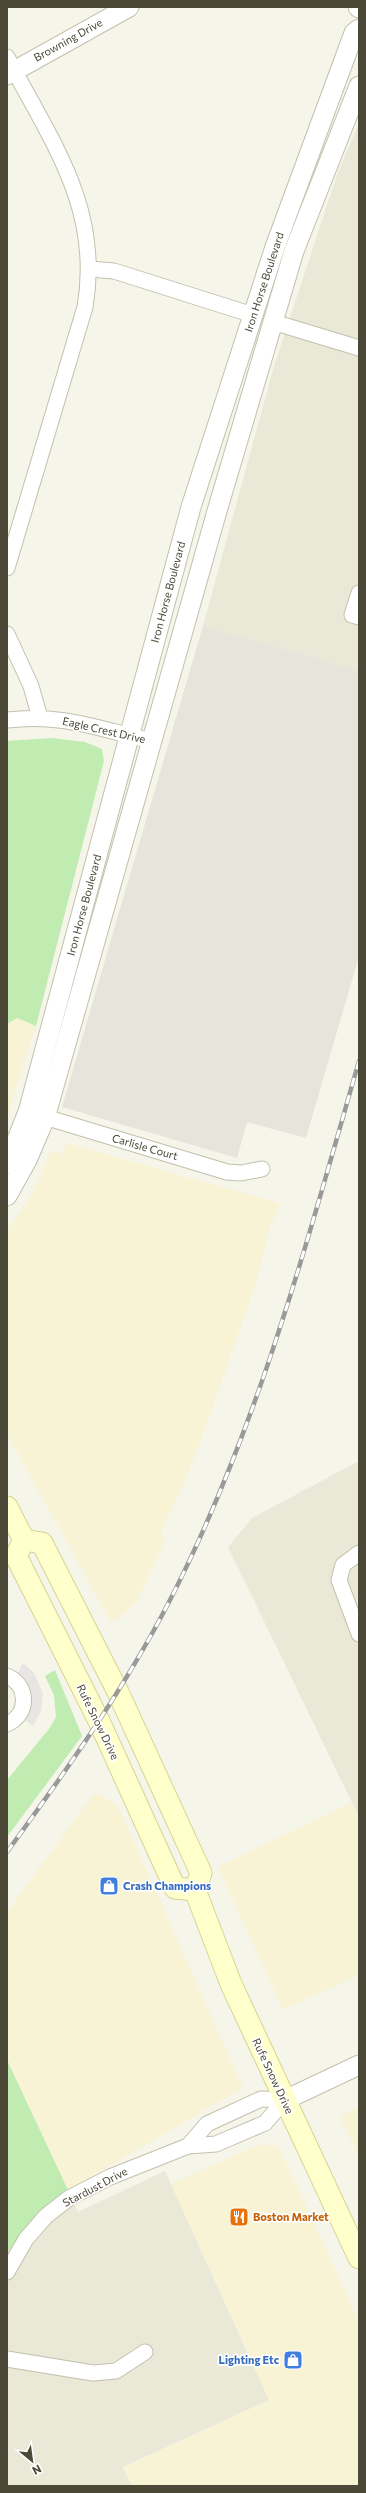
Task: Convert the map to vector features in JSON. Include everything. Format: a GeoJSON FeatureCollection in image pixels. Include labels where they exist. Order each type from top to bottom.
{"type":"FeatureCollection","features":[{"type":"Feature","properties":{"kind":"main road"},"geometry":{"type":"LineString","coordinates":[[7,1507],[24,1540],[42,1542],[110,1676],[201,1873],[195,1890]]}},
{"type":"Feature","properties":{"kind":"main road","name":"Rufe Snow Drive"},"geometry":{"type":"LineString","coordinates":[[24,1540],[16,1556],[99,1721],[175,1888],[195,1890],[231,1984],[359,2258]]}},
{"type":"Feature","properties":{"kind":"street","name":"Browning Drive"},"geometry":{"type":"LineString","coordinates":[[9,67],[129,7]]}},
{"type":"Feature","properties":{"kind":"street","name":"Iron Horse Boulevard"},"geometry":{"type":"LineString","coordinates":[[7,1196],[27,1160],[36,1115],[129,736],[191,507],[275,247],[354,34],[359,29]]}},
{"type":"Feature","properties":{"kind":"street"},"geometry":{"type":"LineString","coordinates":[[7,568],[85,307],[90,269],[85,220],[74,187],[9,67]]}},
{"type":"Feature","properties":{"kind":"street","name":"Iron Horse Boulevard"},"geometry":{"type":"LineString","coordinates":[[7,1164],[36,1115],[153,741],[294,251],[359,86]]}},
{"type":"Feature","properties":{"kind":"street"},"geometry":{"type":"LineString","coordinates":[[90,269],[114,271],[359,348]]}},
{"type":"Feature","properties":{"kind":"street"},"geometry":{"type":"LineString","coordinates":[[359,593],[352,615],[359,617]]}},
{"type":"Feature","properties":{"kind":"street"},"geometry":{"type":"LineString","coordinates":[[7,634],[31,686],[40,718]]}},
{"type":"Feature","properties":{"kind":"street","name":"Eagle Crest Drive"},"geometry":{"type":"LineString","coordinates":[[7,720],[40,718],[72,720],[153,741]]}},
{"type":"Feature","properties":{"kind":"street","name":"Carlisle Court"},"geometry":{"type":"LineString","coordinates":[[36,1115],[227,1172],[241,1173],[262,1169]]}},
{"type":"Feature","properties":{"kind":"street"},"geometry":{"type":"LineString","coordinates":[[359,1553],[343,1565],[338,1580],[359,1634]]}},
{"type":"Feature","properties":{"kind":"street"},"geometry":{"type":"LineString","coordinates":[[7,1676],[20,1685],[24,1699],[20,1714],[7,1724]]}},
{"type":"Feature","properties":{"kind":"street"},"geometry":{"type":"LineString","coordinates":[[285,2100],[359,2065]]}},
{"type":"Feature","properties":{"kind":"street","name":"Stardust Drive"},"geometry":{"type":"LineString","coordinates":[[188,2146],[207,2124],[261,2099],[285,2100]]}},
{"type":"Feature","properties":{"kind":"street","name":"Stardust Drive"},"geometry":{"type":"LineString","coordinates":[[7,2272],[31,2234],[46,2216],[70,2198],[110,2177],[188,2146],[216,2144],[265,2123],[285,2100]]}},
{"type":"Feature","properties":{"kind":"street"},"geometry":{"type":"LineString","coordinates":[[7,2359],[93,2373],[116,2371],[145,2352]]}},
{"type":"Feature","properties":{"kind":"shaded area"},"geometry":{"type":"Polygon","coordinates":[[[359,123],[359,670],[203,626],[274,366],[339,169],[359,123]]]}},
{"type":"Feature","properties":{"kind":"shaded area"},"geometry":{"type":"Polygon","coordinates":[[[203,626],[359,670],[359,956],[306,1138],[247,1122],[237,1158],[62,1107],[203,626]]]}},
{"type":"Feature","properties":{"kind":"shaded area"},"geometry":{"type":"Polygon","coordinates":[[[17,1018],[36,1026],[7,1117],[7,1024],[17,1018]]]}},
{"type":"Feature","properties":{"kind":"shaded area"},"geometry":{"type":"Polygon","coordinates":[[[66,1143],[280,1203],[269,1230],[256,1282],[213,1407],[187,1476],[161,1532],[165,1541],[137,1601],[124,1615],[111,1622],[7,1434],[7,1230],[31,1196],[51,1151],[63,1153],[66,1143]]]}},
{"type":"Feature","properties":{"kind":"shaded area"},"geometry":{"type":"Polygon","coordinates":[[[359,1461],[359,1817],[228,1547],[252,1518],[359,1461]]]}},
{"type":"Feature","properties":{"kind":"shaded area"},"geometry":{"type":"Polygon","coordinates":[[[23,1663],[34,1673],[43,1694],[41,1711],[33,1726],[25,1720],[31,1700],[28,1685],[18,1672],[23,1663]]]}},
{"type":"Feature","properties":{"kind":"shaded area"},"geometry":{"type":"Polygon","coordinates":[[[99,1794],[118,1806],[243,2088],[68,2190],[7,2060],[7,1912],[93,1795],[99,1794]]]}},
{"type":"Feature","properties":{"kind":"shaded area"},"geometry":{"type":"Polygon","coordinates":[[[352,1802],[359,1817],[359,1975],[283,2010],[218,1867],[352,1802]]]}},
{"type":"Feature","properties":{"kind":"shaded area"},"geometry":{"type":"Polygon","coordinates":[[[359,2107],[359,2156],[339,2116],[359,2107]]]}},
{"type":"Feature","properties":{"kind":"shaded area"},"geometry":{"type":"Polygon","coordinates":[[[257,2145],[278,2145],[359,2321],[359,2486],[132,2486],[123,2468],[269,2400],[171,2184],[257,2145]]]}},
{"type":"Feature","properties":{"kind":"shaded area"},"geometry":{"type":"Polygon","coordinates":[[[165,2171],[269,2400],[123,2467],[132,2486],[7,2486],[7,2253],[38,2212],[68,2190],[78,2212],[165,2171]]]}},
{"type":"Feature","properties":{"kind":"green space"},"geometry":{"type":"Polygon","coordinates":[[[52,738],[85,742],[102,749],[104,761],[36,1026],[17,1018],[7,1024],[7,741],[52,738]]]}},
{"type":"Feature","properties":{"kind":"green space"},"geometry":{"type":"Polygon","coordinates":[[[55,1670],[82,1736],[7,1837],[7,1780],[49,1729],[56,1717],[54,1695],[45,1676],[55,1670]]]}},
{"type":"Feature","properties":{"kind":"green space"},"geometry":{"type":"Polygon","coordinates":[[[7,2060],[68,2190],[38,2212],[7,2253],[7,2060]]]}},
{"type":"Feature","properties":{"kind":"railway"},"geometry":{"type":"LineString","coordinates":[[7,1852],[72,1761],[133,1667],[169,1602],[200,1537],[254,1404],[277,1336],[299,1268],[359,1061]]}},
{"type":"Feature","properties":{"kind":"place","name":"Crash Champions"},"geometry":{"type":"Point","coordinates":[109,1886]}},
{"type":"Feature","properties":{"kind":"place","name":"Boston Market"},"geometry":{"type":"Point","coordinates":[239,2217]}},
{"type":"Feature","properties":{"kind":"place","name":"Lighting Etc"},"geometry":{"type":"Point","coordinates":[293,2360]}}]}
